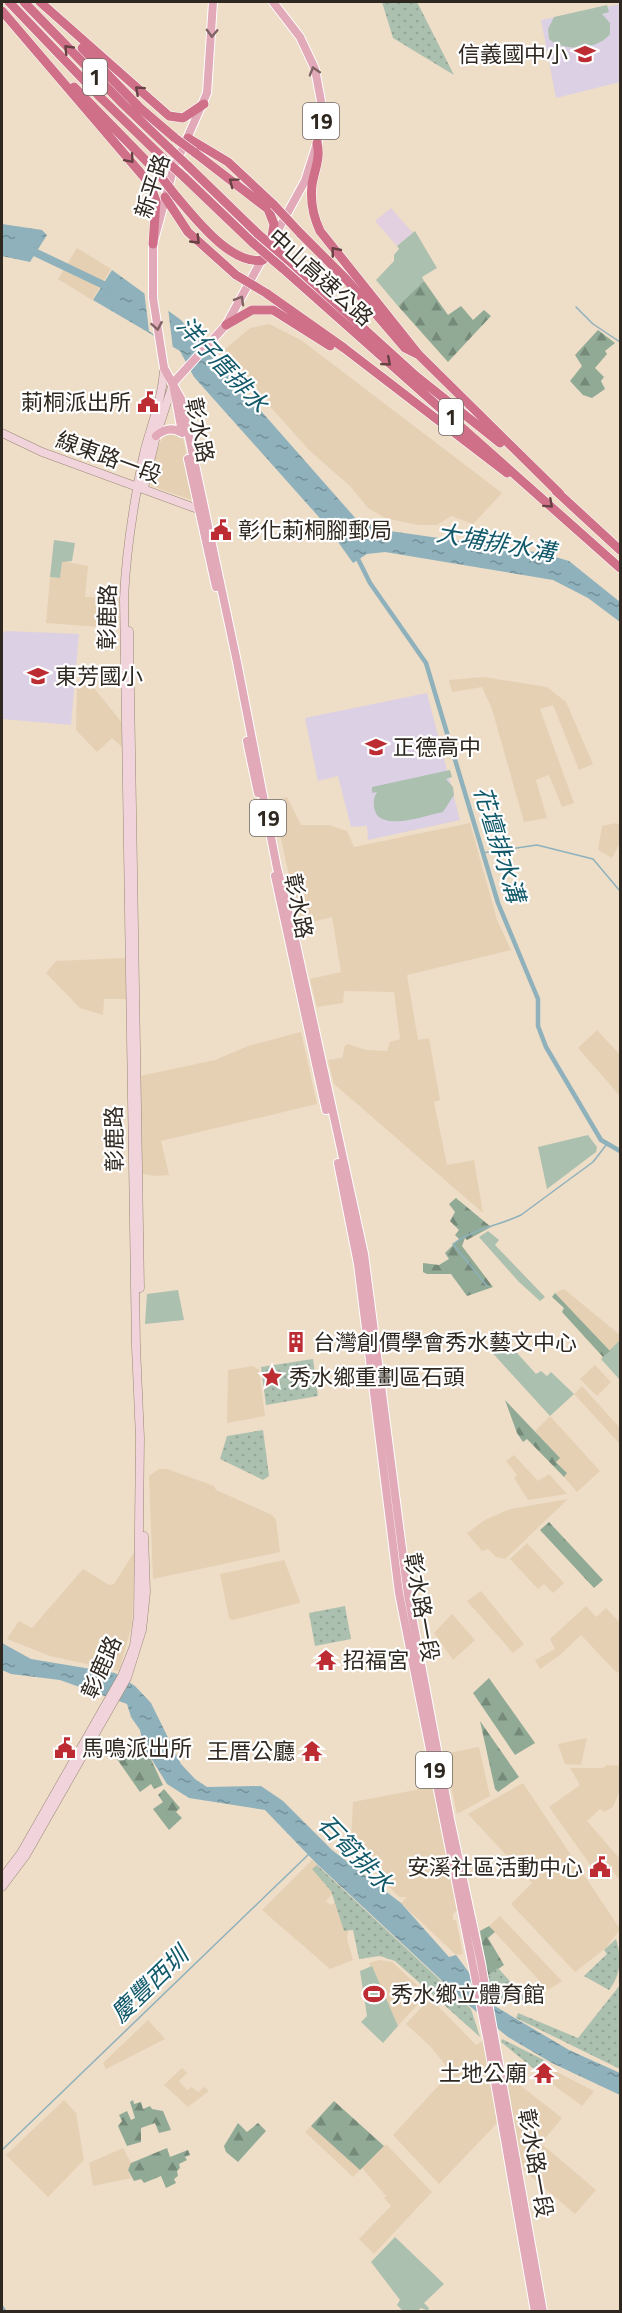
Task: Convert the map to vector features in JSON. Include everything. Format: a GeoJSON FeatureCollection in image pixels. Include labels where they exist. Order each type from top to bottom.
{"type":"FeatureCollection","features":[{"type":"Feature","properties":{"kind":"highway","name":"中山高速公路"},"geometry":{"type":"LineString","coordinates":[[9,2],[98,95],[163,158],[284,263],[621,568]]}},
{"type":"Feature","properties":{"kind":"highway","name":"中山高速公路"},"geometry":{"type":"LineString","coordinates":[[24,2],[123,104],[187,165],[256,238]]}},
{"type":"Feature","properties":{"kind":"highway"},"geometry":{"type":"LineString","coordinates":[[38,2],[169,116],[183,118],[204,104]]}},
{"type":"Feature","properties":{"kind":"highway"},"geometry":{"type":"LineString","coordinates":[[38,2],[140,108],[175,138],[268,209],[274,224],[271,243]]}},
{"type":"Feature","properties":{"kind":"highway"},"geometry":{"type":"LineString","coordinates":[[2,11],[150,184],[156,201],[153,244]]}},
{"type":"Feature","properties":{"kind":"highway"},"geometry":{"type":"LineString","coordinates":[[51,67],[158,173],[206,230],[238,257],[251,261],[263,260]]}},
{"type":"Feature","properties":{"kind":"highway"},"geometry":{"type":"LineString","coordinates":[[188,138],[228,162],[274,205],[346,279],[405,348],[419,355]]}},
{"type":"Feature","properties":{"kind":"highway"},"geometry":{"type":"LineString","coordinates":[[317,143],[320,152],[312,184],[311,207],[320,231],[419,355],[560,494]]}},
{"type":"Feature","properties":{"kind":"highway"},"geometry":{"type":"LineString","coordinates":[[165,197],[188,232],[236,274],[378,373],[417,406]]}},
{"type":"Feature","properties":{"kind":"highway","name":"中山高速公路"},"geometry":{"type":"LineString","coordinates":[[284,263],[416,376],[459,408],[560,494],[621,550]]}},
{"type":"Feature","properties":{"kind":"highway"},"geometry":{"type":"LineString","coordinates":[[226,325],[252,310],[273,310],[346,356],[460,436],[520,484],[532,488]]}},
{"type":"Feature","properties":{"kind":"main road","name":"新平路"},"geometry":{"type":"LineString","coordinates":[[174,382],[164,368],[152,284],[153,244],[165,197],[204,104],[211,65],[213,2]]}},
{"type":"Feature","properties":{"kind":"main road","name":"19"},"geometry":{"type":"LineString","coordinates":[[174,382],[226,325],[305,181],[317,143],[323,112],[315,69],[300,37],[273,2]]}},
{"type":"Feature","properties":{"kind":"main road","name":"彰鹿路"},"geometry":{"type":"LineString","coordinates":[[2,1887],[122,1681],[134,1646],[140,1582],[140,1438],[136,1347],[128,730],[130,570],[148,437],[162,390],[164,368]]}},
{"type":"Feature","properties":{"kind":"main road","name":"彰鹿路"},"geometry":{"type":"LineString","coordinates":[[141,488],[174,382]]}},
{"type":"Feature","properties":{"kind":"main road","name":"彰水路"},"geometry":{"type":"LineString","coordinates":[[174,382],[174,400],[202,511]]}},
{"type":"Feature","properties":{"kind":"main road","name":"彰水路"},"geometry":{"type":"LineString","coordinates":[[174,382],[181,399],[282,897],[360,1253]]}},
{"type":"Feature","properties":{"kind":"main road"},"geometry":{"type":"LineString","coordinates":[[156,435],[164,430],[177,430],[182,433]]}},
{"type":"Feature","properties":{"kind":"main road","name":"線東路一段"},"geometry":{"type":"LineString","coordinates":[[2,433],[42,452],[202,511]]}},
{"type":"Feature","properties":{"kind":"main road","name":"彰水路一段"},"geometry":{"type":"LineString","coordinates":[[360,1253],[408,1595],[476,1963],[535,2312]]}},
{"type":"Feature","properties":{"kind":"main road","name":"彰鹿路"},"geometry":{"type":"LineString","coordinates":[[2,1878],[23,1854]]}},
{"type":"Feature","properties":{"kind":"main road","name":"彰水路一段"},"geometry":{"type":"LineString","coordinates":[[476,1963],[490,2020],[543,2312]]}},
{"type":"Feature","properties":{"kind":"shaded area"},"geometry":{"type":"Polygon","coordinates":[[[620,4],[620,82],[556,98],[541,20],[620,4]]]}},
{"type":"Feature","properties":{"kind":"shaded area"},"geometry":{"type":"Polygon","coordinates":[[[391,208],[413,233],[397,246],[375,221],[391,208]]]}},
{"type":"Feature","properties":{"kind":"shaded area"},"geometry":{"type":"Polygon","coordinates":[[[77,248],[111,269],[92,300],[58,279],[77,248]]]}},
{"type":"Feature","properties":{"kind":"shaded area"},"geometry":{"type":"Polygon","coordinates":[[[269,324],[301,340],[502,493],[473,524],[451,516],[437,525],[418,525],[385,518],[368,508],[351,487],[309,450],[224,355],[223,351],[250,328],[269,324]]]}},
{"type":"Feature","properties":{"kind":"shaded area"},"geometry":{"type":"Polygon","coordinates":[[[172,433],[183,438],[195,496],[192,500],[151,486],[156,451],[162,438],[172,433]]]}},
{"type":"Feature","properties":{"kind":"shaded area"},"geometry":{"type":"Polygon","coordinates":[[[62,561],[88,566],[85,597],[99,597],[101,627],[46,623],[50,577],[60,578],[62,561]]]}},
{"type":"Feature","properties":{"kind":"shaded area","name":"東芳國小"},"geometry":{"type":"Polygon","coordinates":[[[6,631],[79,634],[71,725],[2,719],[2,633],[6,631]]]}},
{"type":"Feature","properties":{"kind":"shaded area"},"geometry":{"type":"Polygon","coordinates":[[[484,677],[547,687],[566,702],[593,764],[579,770],[553,705],[540,709],[574,803],[562,807],[549,775],[536,780],[547,818],[524,822],[492,709],[482,687],[452,692],[449,680],[484,677]]]}},
{"type":"Feature","properties":{"kind":"shaded area"},"geometry":{"type":"Polygon","coordinates":[[[83,682],[90,690],[94,688],[123,724],[123,748],[112,738],[97,752],[76,730],[77,689],[83,682]]]}},
{"type":"Feature","properties":{"kind":"shaded area","name":"正德高中"},"geometry":{"type":"Polygon","coordinates":[[[427,693],[460,820],[368,840],[367,826],[351,827],[338,776],[318,781],[305,718],[427,693]]]}},
{"type":"Feature","properties":{"kind":"shaded area"},"geometry":{"type":"Polygon","coordinates":[[[287,797],[301,825],[329,825],[347,831],[354,847],[470,823],[497,920],[511,950],[407,975],[418,1040],[429,1038],[440,1100],[434,1102],[447,1165],[474,1160],[483,1213],[334,1084],[328,1060],[342,1058],[345,1046],[348,1044],[366,1050],[387,1051],[390,1042],[400,1039],[394,992],[344,991],[343,1003],[317,1007],[310,979],[341,972],[332,917],[300,925],[273,803],[287,797]]]}},
{"type":"Feature","properties":{"kind":"shaded area"},"geometry":{"type":"Polygon","coordinates":[[[616,823],[620,825],[620,843],[612,858],[598,850],[602,826],[616,823]]]}},
{"type":"Feature","properties":{"kind":"shaded area"},"geometry":{"type":"Polygon","coordinates":[[[125,958],[126,999],[104,999],[103,1015],[80,1008],[46,973],[56,961],[125,958]]]}},
{"type":"Feature","properties":{"kind":"shaded area"},"geometry":{"type":"Polygon","coordinates":[[[597,1030],[620,1055],[620,1096],[578,1048],[597,1030]]]}},
{"type":"Feature","properties":{"kind":"shaded area"},"geometry":{"type":"Polygon","coordinates":[[[301,1032],[317,1104],[161,1141],[169,1175],[142,1174],[140,1076],[215,1060],[248,1046],[301,1032]]]}},
{"type":"Feature","properties":{"kind":"shaded area"},"geometry":{"type":"Polygon","coordinates":[[[564,1289],[620,1335],[620,1340],[610,1351],[555,1293],[564,1289]]]}},
{"type":"Feature","properties":{"kind":"shaded area"},"geometry":{"type":"Polygon","coordinates":[[[595,1365],[611,1382],[597,1396],[580,1379],[595,1365]]]}},
{"type":"Feature","properties":{"kind":"shaded area"},"geometry":{"type":"Polygon","coordinates":[[[253,1366],[259,1370],[265,1416],[227,1423],[228,1370],[253,1366]]]}},
{"type":"Feature","properties":{"kind":"shaded area"},"geometry":{"type":"Polygon","coordinates":[[[582,1386],[620,1428],[620,1444],[574,1394],[582,1386]]]}},
{"type":"Feature","properties":{"kind":"shaded area"},"geometry":{"type":"Polygon","coordinates":[[[550,1416],[600,1471],[577,1492],[564,1477],[567,1473],[556,1461],[559,1459],[535,1431],[550,1416]]]}},
{"type":"Feature","properties":{"kind":"shaded area"},"geometry":{"type":"Polygon","coordinates":[[[514,1455],[538,1481],[549,1474],[567,1494],[528,1500],[514,1478],[517,1475],[506,1461],[514,1455]]]}},
{"type":"Feature","properties":{"kind":"shaded area"},"geometry":{"type":"Polygon","coordinates":[[[159,1469],[167,1469],[214,1486],[216,1490],[272,1515],[276,1520],[280,1552],[153,1579],[149,1476],[159,1469]]]}},
{"type":"Feature","properties":{"kind":"shaded area"},"geometry":{"type":"Polygon","coordinates":[[[568,1499],[505,1559],[496,1557],[488,1549],[482,1551],[467,1533],[485,1520],[510,1509],[568,1499]]]}},
{"type":"Feature","properties":{"kind":"shaded area"},"geometry":{"type":"Polygon","coordinates":[[[527,1543],[564,1583],[553,1593],[544,1584],[538,1589],[510,1559],[527,1543]]]}},
{"type":"Feature","properties":{"kind":"shaded area"},"geometry":{"type":"Polygon","coordinates":[[[135,1551],[132,1625],[119,1671],[50,1656],[7,1639],[19,1621],[32,1628],[83,1569],[109,1585],[114,1584],[135,1551]]]}},
{"type":"Feature","properties":{"kind":"shaded area"},"geometry":{"type":"Polygon","coordinates":[[[284,1560],[299,1603],[232,1620],[229,1618],[220,1574],[284,1560]]]}},
{"type":"Feature","properties":{"kind":"shaded area"},"geometry":{"type":"Polygon","coordinates":[[[481,1591],[524,1644],[513,1653],[467,1601],[481,1591]]]}},
{"type":"Feature","properties":{"kind":"shaded area"},"geometry":{"type":"Polygon","coordinates":[[[586,1606],[596,1617],[606,1608],[620,1623],[620,1670],[617,1673],[581,1635],[560,1655],[540,1669],[535,1660],[555,1649],[550,1639],[586,1606]]]}},
{"type":"Feature","properties":{"kind":"shaded area"},"geometry":{"type":"Polygon","coordinates":[[[452,1614],[475,1640],[453,1660],[434,1633],[452,1614]]]}},
{"type":"Feature","properties":{"kind":"shaded area"},"geometry":{"type":"Polygon","coordinates":[[[587,1738],[581,1765],[565,1764],[558,1744],[587,1738]]]}},
{"type":"Feature","properties":{"kind":"shaded area"},"geometry":{"type":"Polygon","coordinates":[[[479,1747],[490,1796],[457,1814],[444,1754],[479,1747]]]}},
{"type":"Feature","properties":{"kind":"shaded area"},"geometry":{"type":"Polygon","coordinates":[[[607,1765],[620,1766],[620,1790],[613,1807],[604,1812],[600,1809],[587,1821],[620,1859],[620,1880],[612,1870],[601,1880],[549,1807],[580,1785],[570,1768],[603,1768],[607,1765]]]}},
{"type":"Feature","properties":{"kind":"shaded area"},"geometry":{"type":"Polygon","coordinates":[[[523,1783],[620,1929],[606,1948],[575,1972],[511,1904],[532,1883],[468,1814],[523,1783]]]}},
{"type":"Feature","properties":{"kind":"shaded area"},"geometry":{"type":"Polygon","coordinates":[[[436,1786],[458,1910],[453,1914],[453,1920],[456,1920],[463,1954],[456,1955],[401,1903],[407,1897],[399,1897],[372,1869],[356,1857],[366,1842],[351,1843],[353,1802],[436,1786]]]}},
{"type":"Feature","properties":{"kind":"shaded area"},"geometry":{"type":"Polygon","coordinates":[[[312,1860],[339,1886],[326,1901],[331,1905],[335,1902],[340,1907],[348,1932],[347,1939],[353,1960],[330,1969],[262,1910],[312,1860]]]}},
{"type":"Feature","properties":{"kind":"shaded area"},"geometry":{"type":"Polygon","coordinates":[[[500,1916],[562,1981],[548,1990],[489,1926],[500,1916]]]}},
{"type":"Feature","properties":{"kind":"shaded area"},"geometry":{"type":"Polygon","coordinates":[[[379,1960],[392,1962],[427,1994],[398,2026],[369,1963],[379,1960]]]}},
{"type":"Feature","properties":{"kind":"shaded area"},"geometry":{"type":"Polygon","coordinates":[[[430,1998],[476,2045],[484,2040],[501,2119],[439,2184],[393,2135],[451,2072],[431,2047],[406,2024],[430,1998]]]}},
{"type":"Feature","properties":{"kind":"shaded area"},"geometry":{"type":"Polygon","coordinates":[[[148,2020],[165,2039],[106,2069],[103,2063],[148,2020]]]}},
{"type":"Feature","properties":{"kind":"shaded area"},"geometry":{"type":"Polygon","coordinates":[[[182,2068],[187,2073],[179,2081],[187,2090],[192,2087],[198,2092],[204,2087],[209,2091],[188,2107],[164,2085],[182,2068]]]}},
{"type":"Feature","properties":{"kind":"shaded area"},"geometry":{"type":"Polygon","coordinates":[[[553,2070],[594,2091],[582,2106],[540,2075],[553,2070]]]}},
{"type":"Feature","properties":{"kind":"shaded area"},"geometry":{"type":"Polygon","coordinates":[[[502,2071],[562,2118],[520,2169],[502,2071]]]}},
{"type":"Feature","properties":{"kind":"shaded area"},"geometry":{"type":"Polygon","coordinates":[[[64,2100],[76,2113],[84,2160],[48,2197],[6,2155],[64,2100]]]}},
{"type":"Feature","properties":{"kind":"shaded area"},"geometry":{"type":"Polygon","coordinates":[[[311,2126],[360,2170],[353,2177],[305,2132],[311,2126]]]}},
{"type":"Feature","properties":{"kind":"shaded area"},"geometry":{"type":"Polygon","coordinates":[[[386,2144],[432,2192],[374,2254],[359,2239],[391,2206],[384,2198],[386,2196],[362,2168],[386,2144]]]}},
{"type":"Feature","properties":{"kind":"shaded area"},"geometry":{"type":"Polygon","coordinates":[[[543,2145],[596,2190],[575,2214],[522,2169],[543,2145]]]}},
{"type":"Feature","properties":{"kind":"shaded area"},"geometry":{"type":"Polygon","coordinates":[[[123,2148],[131,2163],[128,2170],[131,2178],[93,2186],[89,2163],[123,2148]]]}},
{"type":"Feature","properties":{"kind":"green space"},"geometry":{"type":"Polygon","coordinates":[[[382,2],[417,2],[454,75],[393,38],[382,2]]]}},
{"type":"Feature","properties":{"kind":"green space"},"geometry":{"type":"Polygon","coordinates":[[[607,5],[609,12],[602,14],[610,23],[610,34],[605,39],[589,46],[571,47],[549,39],[548,29],[554,17],[607,5]]]}},
{"type":"Feature","properties":{"kind":"green space"},"geometry":{"type":"Polygon","coordinates":[[[415,231],[437,268],[422,277],[424,281],[398,306],[376,280],[394,261],[394,255],[399,249],[397,246],[415,231]]]}},
{"type":"Feature","properties":{"kind":"green space"},"geometry":{"type":"Polygon","coordinates":[[[424,281],[448,315],[461,306],[473,320],[484,310],[491,316],[448,362],[398,306],[424,281]]]}},
{"type":"Feature","properties":{"kind":"green space"},"geometry":{"type":"Polygon","coordinates":[[[598,330],[615,343],[605,351],[607,354],[595,368],[604,377],[601,381],[605,389],[592,398],[583,395],[570,381],[582,366],[575,355],[598,330]]]}},
{"type":"Feature","properties":{"kind":"green space"},"geometry":{"type":"Polygon","coordinates":[[[54,540],[75,543],[72,561],[62,562],[60,578],[50,577],[54,540]]]}},
{"type":"Feature","properties":{"kind":"green space"},"geometry":{"type":"Polygon","coordinates":[[[450,770],[452,777],[446,779],[453,787],[454,795],[443,812],[416,819],[395,821],[379,817],[375,811],[374,801],[377,792],[372,793],[372,787],[450,770]]]}},
{"type":"Feature","properties":{"kind":"green space"},"geometry":{"type":"Polygon","coordinates":[[[588,1135],[597,1147],[596,1152],[547,1189],[538,1147],[588,1135]]]}},
{"type":"Feature","properties":{"kind":"green space"},"geometry":{"type":"Polygon","coordinates":[[[456,1198],[491,1227],[467,1240],[465,1238],[462,1246],[493,1287],[467,1296],[451,1274],[423,1272],[423,1263],[439,1265],[449,1259],[445,1253],[459,1239],[455,1235],[459,1230],[450,1221],[455,1212],[449,1204],[456,1198]]]}},
{"type":"Feature","properties":{"kind":"green space"},"geometry":{"type":"Polygon","coordinates":[[[488,1231],[499,1240],[495,1245],[545,1297],[540,1301],[519,1282],[479,1237],[488,1231]]]}},
{"type":"Feature","properties":{"kind":"green space"},"geometry":{"type":"Polygon","coordinates":[[[178,1290],[184,1320],[145,1324],[147,1294],[178,1290]]]}},
{"type":"Feature","properties":{"kind":"green space"},"geometry":{"type":"Polygon","coordinates":[[[555,1293],[610,1351],[603,1357],[562,1312],[564,1308],[552,1297],[555,1293]]]}},
{"type":"Feature","properties":{"kind":"green space"},"geometry":{"type":"Polygon","coordinates":[[[508,1332],[513,1340],[509,1344],[536,1374],[541,1371],[547,1376],[551,1372],[574,1394],[550,1416],[488,1348],[493,1341],[499,1343],[502,1340],[500,1335],[508,1332]]]}},
{"type":"Feature","properties":{"kind":"green space"},"geometry":{"type":"Polygon","coordinates":[[[620,1340],[620,1380],[601,1359],[620,1340]]]}},
{"type":"Feature","properties":{"kind":"green space"},"geometry":{"type":"Polygon","coordinates":[[[313,1359],[318,1396],[266,1405],[261,1367],[313,1359]]]}},
{"type":"Feature","properties":{"kind":"green space"},"geometry":{"type":"Polygon","coordinates":[[[505,1400],[560,1458],[556,1462],[567,1473],[564,1477],[527,1439],[523,1442],[517,1433],[505,1400]]]}},
{"type":"Feature","properties":{"kind":"green space"},"geometry":{"type":"Polygon","coordinates":[[[263,1430],[269,1476],[263,1480],[220,1459],[227,1436],[263,1430]]]}},
{"type":"Feature","properties":{"kind":"green space"},"geometry":{"type":"Polygon","coordinates":[[[549,1522],[603,1580],[594,1588],[540,1530],[549,1522]]]}},
{"type":"Feature","properties":{"kind":"green space"},"geometry":{"type":"Polygon","coordinates":[[[345,1606],[351,1639],[315,1646],[309,1613],[345,1606]]]}},
{"type":"Feature","properties":{"kind":"green space"},"geometry":{"type":"Polygon","coordinates":[[[489,1678],[535,1743],[515,1755],[473,1693],[489,1678]]]}},
{"type":"Feature","properties":{"kind":"green space"},"geometry":{"type":"Polygon","coordinates":[[[480,1721],[519,1777],[498,1792],[495,1789],[480,1721]]]}},
{"type":"Feature","properties":{"kind":"green space"},"geometry":{"type":"Polygon","coordinates":[[[140,1736],[163,1785],[154,1789],[151,1784],[140,1792],[117,1759],[130,1751],[126,1745],[140,1736]]]}},
{"type":"Feature","properties":{"kind":"green space"},"geometry":{"type":"Polygon","coordinates":[[[164,1789],[180,1808],[176,1812],[182,1818],[169,1830],[153,1809],[163,1802],[158,1795],[164,1789]]]}},
{"type":"Feature","properties":{"kind":"green space"},"geometry":{"type":"Polygon","coordinates":[[[317,1865],[471,2009],[480,2037],[395,1961],[380,1956],[359,1959],[353,1930],[344,1931],[331,1891],[312,1869],[317,1865]]]}},
{"type":"Feature","properties":{"kind":"green space"},"geometry":{"type":"Polygon","coordinates":[[[489,1926],[495,1932],[488,1938],[504,1965],[488,1976],[480,1931],[489,1926]]]}},
{"type":"Feature","properties":{"kind":"green space"},"geometry":{"type":"Polygon","coordinates":[[[616,1939],[619,1966],[616,1978],[609,1990],[584,1976],[607,1954],[604,1950],[616,1939]]]}},
{"type":"Feature","properties":{"kind":"green space","name":"秀水鄉立體育館"},"geometry":{"type":"Polygon","coordinates":[[[372,1966],[398,2026],[383,2043],[361,2022],[367,2016],[360,1971],[372,1966]]]}},
{"type":"Feature","properties":{"kind":"green space"},"geometry":{"type":"Polygon","coordinates":[[[498,1968],[527,2000],[508,2000],[487,1995],[484,1978],[498,1968]]]}},
{"type":"Feature","properties":{"kind":"green space"},"geometry":{"type":"Polygon","coordinates":[[[620,1985],[620,2069],[516,2018],[518,2013],[578,2038],[620,1985]]]}},
{"type":"Feature","properties":{"kind":"green space"},"geometry":{"type":"Polygon","coordinates":[[[502,2039],[546,2061],[539,2073],[501,2042],[502,2039]]]}},
{"type":"Feature","properties":{"kind":"green space"},"geometry":{"type":"Polygon","coordinates":[[[133,2100],[134,2104],[141,2102],[143,2109],[150,2106],[152,2109],[163,2111],[171,2130],[159,2133],[155,2123],[141,2128],[141,2142],[127,2146],[118,2126],[122,2121],[119,2115],[127,2111],[131,2120],[135,2118],[130,2102],[133,2100]]]}},
{"type":"Feature","properties":{"kind":"green space"},"geometry":{"type":"Polygon","coordinates":[[[334,2101],[384,2146],[360,2170],[311,2126],[334,2101]]]}},
{"type":"Feature","properties":{"kind":"green space"},"geometry":{"type":"Polygon","coordinates":[[[238,2123],[247,2132],[258,2123],[266,2131],[238,2162],[226,2152],[224,2146],[238,2123]]]}},
{"type":"Feature","properties":{"kind":"green space"},"geometry":{"type":"Polygon","coordinates":[[[167,2148],[170,2157],[188,2150],[190,2155],[185,2157],[187,2160],[179,2164],[178,2176],[174,2179],[176,2183],[166,2188],[161,2176],[144,2183],[141,2179],[134,2181],[128,2170],[131,2163],[167,2148]]]}},
{"type":"Feature","properties":{"kind":"green space"},"geometry":{"type":"Polygon","coordinates":[[[395,2237],[444,2284],[424,2303],[429,2308],[428,2311],[421,2308],[417,2311],[403,2311],[397,2305],[400,2300],[371,2262],[395,2237]]]}},
{"type":"Feature","properties":{"kind":"water"},"geometry":{"type":"Polygon","coordinates":[[[2,224],[42,230],[47,235],[30,262],[2,256],[2,224]]]}},
{"type":"Feature","properties":{"kind":"water"},"geometry":{"type":"Polygon","coordinates":[[[112,270],[181,320],[357,520],[390,531],[542,553],[569,561],[620,602],[620,622],[588,598],[553,580],[385,552],[367,554],[353,563],[326,525],[194,377],[180,351],[93,300],[112,270]]]}},
{"type":"Feature","properties":{"kind":"water"},"geometry":{"type":"Polygon","coordinates":[[[2,1643],[31,1659],[115,1673],[135,1686],[151,1703],[181,1764],[195,1779],[207,1787],[261,1786],[283,1801],[332,1850],[401,1903],[449,1957],[456,1955],[493,2005],[569,2050],[620,2073],[620,2095],[552,2063],[508,2037],[467,2004],[317,1864],[265,1810],[189,1798],[167,1784],[144,1747],[140,1730],[131,1717],[127,1704],[60,1680],[11,1674],[2,1670],[2,1643]]]}},
{"type":"Feature","properties":{"kind":"pier"},"geometry":{"type":"Polygon","coordinates":[[[144,290],[168,308],[173,349],[149,331],[144,290]]]}},
{"type":"Feature","properties":{"kind":"waterway","name":"洋仔厝排水"},"geometry":{"type":"LineString","coordinates":[[26,248],[112,289]]}},
{"type":"Feature","properties":{"kind":"waterway"},"geometry":{"type":"LineString","coordinates":[[576,307],[593,324],[620,342]]}},
{"type":"Feature","properties":{"kind":"waterway","name":"花壇排水溝"},"geometry":{"type":"LineString","coordinates":[[357,557],[370,583],[426,663],[498,903],[538,999],[538,1026],[546,1047],[601,1140],[620,1151]]}},
{"type":"Feature","properties":{"kind":"waterway"},"geometry":{"type":"LineString","coordinates":[[482,853],[537,845],[593,859],[620,891]]}},
{"type":"Feature","properties":{"kind":"waterway"},"geometry":{"type":"LineString","coordinates":[[487,1286],[453,1244],[470,1234],[521,1215],[593,1162],[607,1144]]}},
{"type":"Feature","properties":{"kind":"waterway","name":"慶豐西圳"},"geometry":{"type":"LineString","coordinates":[[2,2150],[310,1853]]}},
{"type":"Feature","properties":{"kind":"waterway"},"geometry":{"type":"LineString","coordinates":[[2,2308],[5,2312]]}},
{"type":"Feature","properties":{"kind":"place","name":"信義國中小"},"geometry":{"type":"Point","coordinates":[585,54]}},
{"type":"Feature","properties":{"kind":"place","name":"莿桐派出所"},"geometry":{"type":"Point","coordinates":[148,402]}},
{"type":"Feature","properties":{"kind":"place","name":"彰化莿桐腳郵局"},"geometry":{"type":"Point","coordinates":[221,530]}},
{"type":"Feature","properties":{"kind":"place","name":"東芳國小"},"geometry":{"type":"Point","coordinates":[38,676]}},
{"type":"Feature","properties":{"kind":"place","name":"正德高中"},"geometry":{"type":"Point","coordinates":[376,747]}},
{"type":"Feature","properties":{"kind":"place","name":"台灣創價學會秀水藝文中心"},"geometry":{"type":"Point","coordinates":[296,1342]}},
{"type":"Feature","properties":{"kind":"place","name":"秀水鄉重劃區石頭"},"geometry":{"type":"Point","coordinates":[272,1377]}},
{"type":"Feature","properties":{"kind":"place","name":"招福宮"},"geometry":{"type":"Point","coordinates":[326,1660]}},
{"type":"Feature","properties":{"kind":"place","name":"馬鳴派出所"},"geometry":{"type":"Point","coordinates":[65,1748]}},
{"type":"Feature","properties":{"kind":"place","name":"王厝公廳"},"geometry":{"type":"Point","coordinates":[312,1751]}},
{"type":"Feature","properties":{"kind":"place","name":"安溪社區活動中心"},"geometry":{"type":"Point","coordinates":[600,1867]}},
{"type":"Feature","properties":{"kind":"place","name":"秀水鄉立體育館"},"geometry":{"type":"Point","coordinates":[374,1994]}},
{"type":"Feature","properties":{"kind":"place","name":"土地公廟"},"geometry":{"type":"Point","coordinates":[544,2073]}},
{"type":"Feature","properties":{"kind":"water label","name":"大埔排水溝"},"geometry":{"type":"Point","coordinates":[496,542]}},
{"type":"Feature","properties":{"kind":"water label","name":"石筍排水"},"geometry":{"type":"Point","coordinates":[356,1853]}}]}
